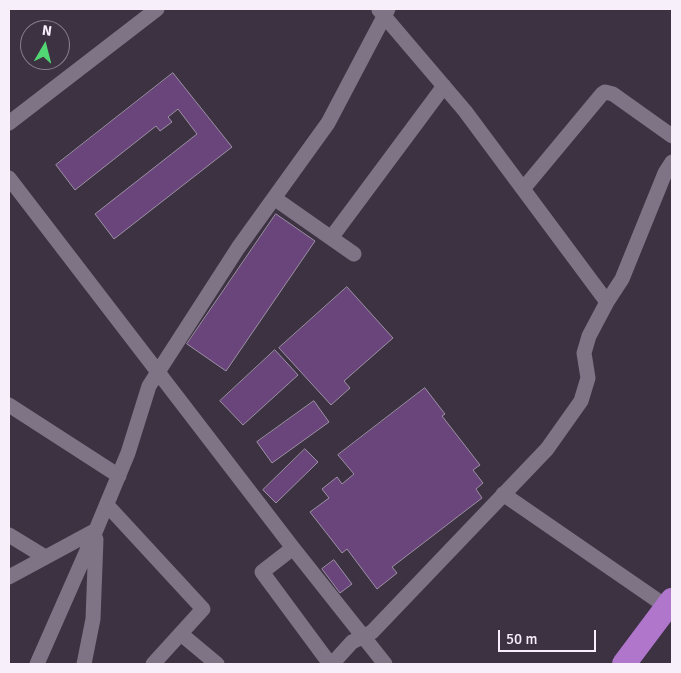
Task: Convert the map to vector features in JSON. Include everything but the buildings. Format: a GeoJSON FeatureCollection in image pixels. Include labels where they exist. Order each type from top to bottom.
{"type":"FeatureCollection","features":[{"type":"Feature","properties":{"kind":"highway"},"geometry":{"type":"LineString","coordinates":[[624,664],[670,603]]}},
{"type":"Feature","properties":{"kind":"street"},"geometry":{"type":"LineString","coordinates":[[9,123],[157,9]]}},
{"type":"Feature","properties":{"kind":"street"},"geometry":{"type":"LineString","coordinates":[[37,664],[128,454],[149,386],[238,248],[328,123],[383,11],[465,111],[607,302]]}},
{"type":"Feature","properties":{"kind":"street"},"geometry":{"type":"LineString","coordinates":[[331,238],[444,86]]}},
{"type":"Feature","properties":{"kind":"street"},"geometry":{"type":"LineString","coordinates":[[523,189],[605,92],[609,92],[672,136]]}},
{"type":"Feature","properties":{"kind":"street"},"geometry":{"type":"LineString","coordinates":[[293,548],[262,572],[331,664],[352,642],[372,632],[547,449],[582,400],[588,378],[584,353],[588,336],[622,279],[665,173],[672,162]]}},
{"type":"Feature","properties":{"kind":"street"},"geometry":{"type":"LineString","coordinates":[[9,178],[293,548],[385,664]]}},
{"type":"Feature","properties":{"kind":"street"},"geometry":{"type":"LineString","coordinates":[[274,198],[354,254]]}},
{"type":"Feature","properties":{"kind":"street"},"geometry":{"type":"LineString","coordinates":[[9,405],[119,476]]}},
{"type":"Feature","properties":{"kind":"street"},"geometry":{"type":"LineString","coordinates":[[503,494],[670,603]]}},
{"type":"Feature","properties":{"kind":"street"},"geometry":{"type":"LineString","coordinates":[[107,505],[203,609],[153,664]]}},
{"type":"Feature","properties":{"kind":"street"},"geometry":{"type":"LineString","coordinates":[[9,577],[96,530]]}},
{"type":"Feature","properties":{"kind":"street"},"geometry":{"type":"LineString","coordinates":[[84,664],[93,620],[96,530]]}},
{"type":"Feature","properties":{"kind":"street"},"geometry":{"type":"LineString","coordinates":[[9,535],[45,557]]}},
{"type":"Feature","properties":{"kind":"street"},"geometry":{"type":"LineString","coordinates":[[181,634],[217,664]]}}]}
